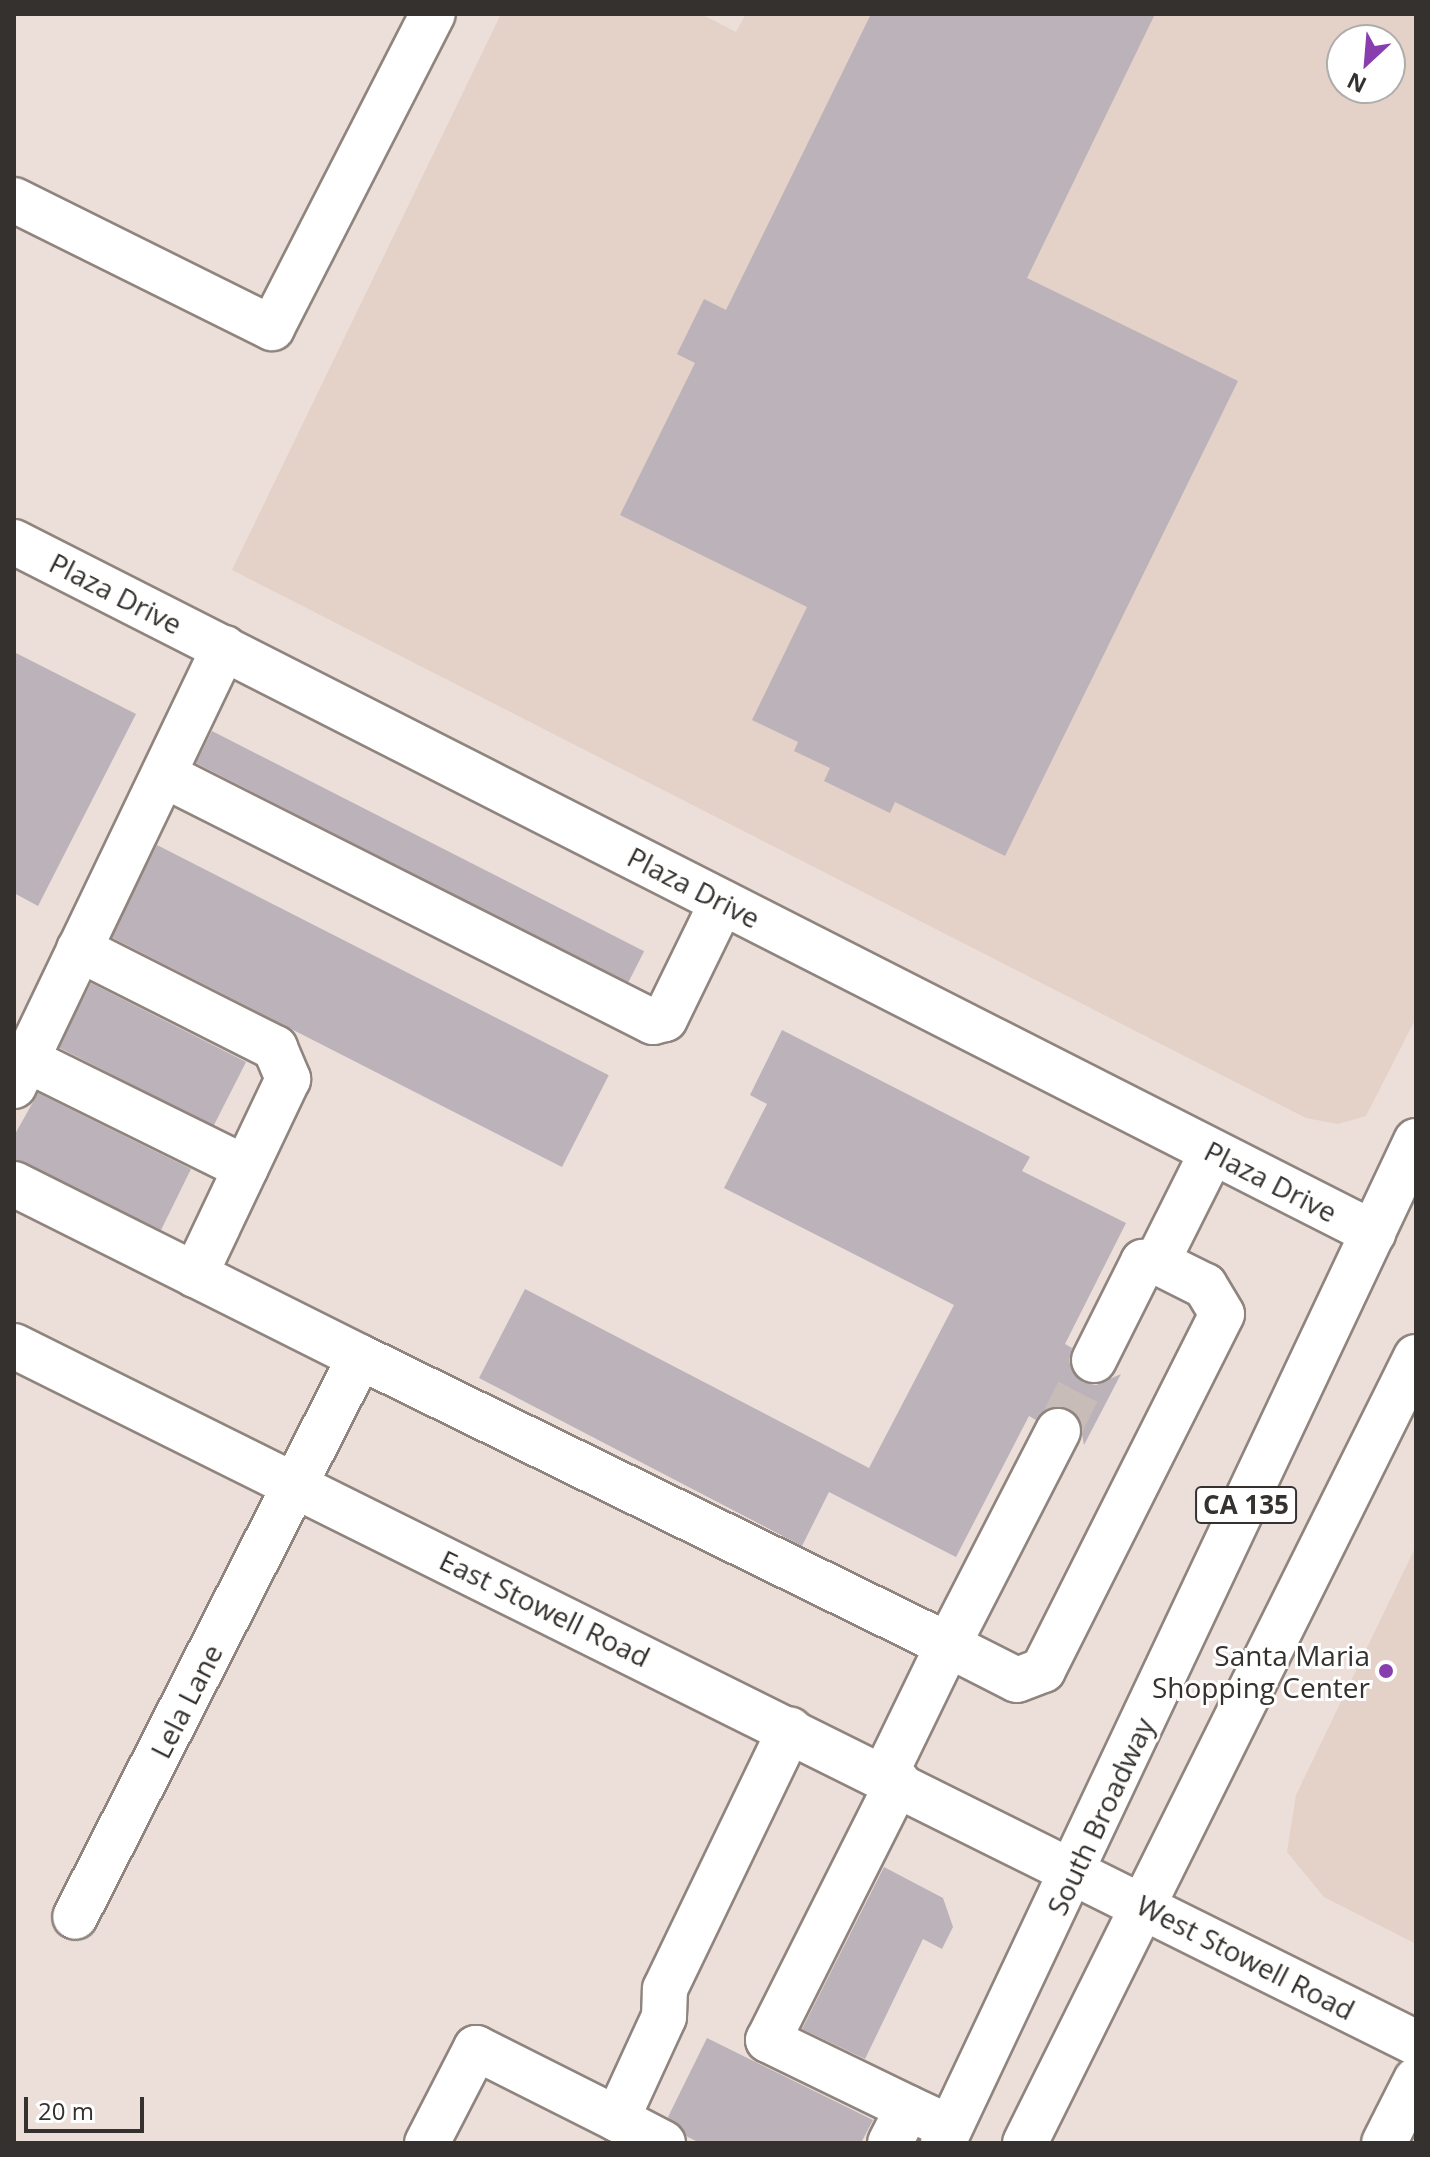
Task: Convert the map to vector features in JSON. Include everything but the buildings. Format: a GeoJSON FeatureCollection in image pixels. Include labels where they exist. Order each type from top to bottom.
{"type":"FeatureCollection","features":[{"type":"Feature","properties":{"kind":"main road"},"geometry":{"type":"LineString","coordinates":[[14,200],[272,328],[433,14]]}},
{"type":"Feature","properties":{"kind":"main road","name":"Plaza Drive"},"geometry":{"type":"LineString","coordinates":[[14,542],[1373,1233]]}},
{"type":"Feature","properties":{"kind":"main road"},"geometry":{"type":"LineString","coordinates":[[224,648],[20,1073],[246,1168]]}},
{"type":"Feature","properties":{"kind":"main road"},"geometry":{"type":"LineString","coordinates":[[164,775],[653,1022],[665,1019],[722,902]]}},
{"type":"Feature","properties":{"kind":"main road"},"geometry":{"type":"LineString","coordinates":[[79,949],[275,1048],[288,1079],[195,1275]]}},
{"type":"Feature","properties":{"kind":"main road","name":"South Broadway"},"geometry":{"type":"LineString","coordinates":[[947,2136],[1077,1870],[1416,1141]]}},
{"type":"Feature","properties":{"kind":"main road"},"geometry":{"type":"LineString","coordinates":[[1157,1262],[1212,1152]]}},
{"type":"Feature","properties":{"kind":"main road"},"geometry":{"type":"LineString","coordinates":[[14,1184],[1017,1680],[1043,1670],[1222,1314],[1205,1286],[1157,1262],[1143,1262],[1094,1360]]}},
{"type":"Feature","properties":{"kind":"main road","name":"East Stowell Road"},"geometry":{"type":"LineString","coordinates":[[14,1346],[1077,1870]]}},
{"type":"Feature","properties":{"kind":"main road","name":"Lela Lane"},"geometry":{"type":"LineString","coordinates":[[75,1917],[360,1357]]}},
{"type":"Feature","properties":{"kind":"main road","name":"CA 135"},"geometry":{"type":"LineString","coordinates":[[1025,2143],[1147,1907],[1416,1357]]}},
{"type":"Feature","properties":{"kind":"main road"},"geometry":{"type":"LineString","coordinates":[[947,2136],[899,2126],[768,2040],[892,1778],[948,1645],[1058,1431]]}},
{"type":"Feature","properties":{"kind":"main road"},"geometry":{"type":"LineString","coordinates":[[598,2124],[664,2017],[665,1989],[790,1729]]}},
{"type":"Feature","properties":{"kind":"main road","name":"West Stowell Road"},"geometry":{"type":"LineString","coordinates":[[1077,1870],[1416,2043]]}},
{"type":"Feature","properties":{"kind":"main road"},"geometry":{"type":"LineString","coordinates":[[427,2143],[476,2048],[598,2124],[663,2143]]}},
{"type":"Feature","properties":{"kind":"main road"},"geometry":{"type":"LineString","coordinates":[[1384,2143],[1416,2080]]}},
{"type":"Feature","properties":{"kind":"shaded area"},"geometry":{"type":"Polygon","coordinates":[[[501,14],[701,14],[736,32],[746,14],[1416,14],[1416,1018],[1366,1116],[1338,1124],[1306,1118],[232,570],[501,14]]]}},
{"type":"Feature","properties":{"kind":"shaded area","name":"Santa Maria Shopping Center"},"geometry":{"type":"Polygon","coordinates":[[[1416,1546],[1416,1944],[1324,1897],[1287,1852],[1296,1795],[1416,1546]]]}},
{"type":"Feature","properties":{"kind":"tunnel"},"geometry":{"type":"LineString","coordinates":[[1058,1431],[1094,1360]]}},
{"type":"Feature","properties":{"kind":"place","name":"Santa Maria Shopping Center"},"geometry":{"type":"Point","coordinates":[1386,1671]}}]}
